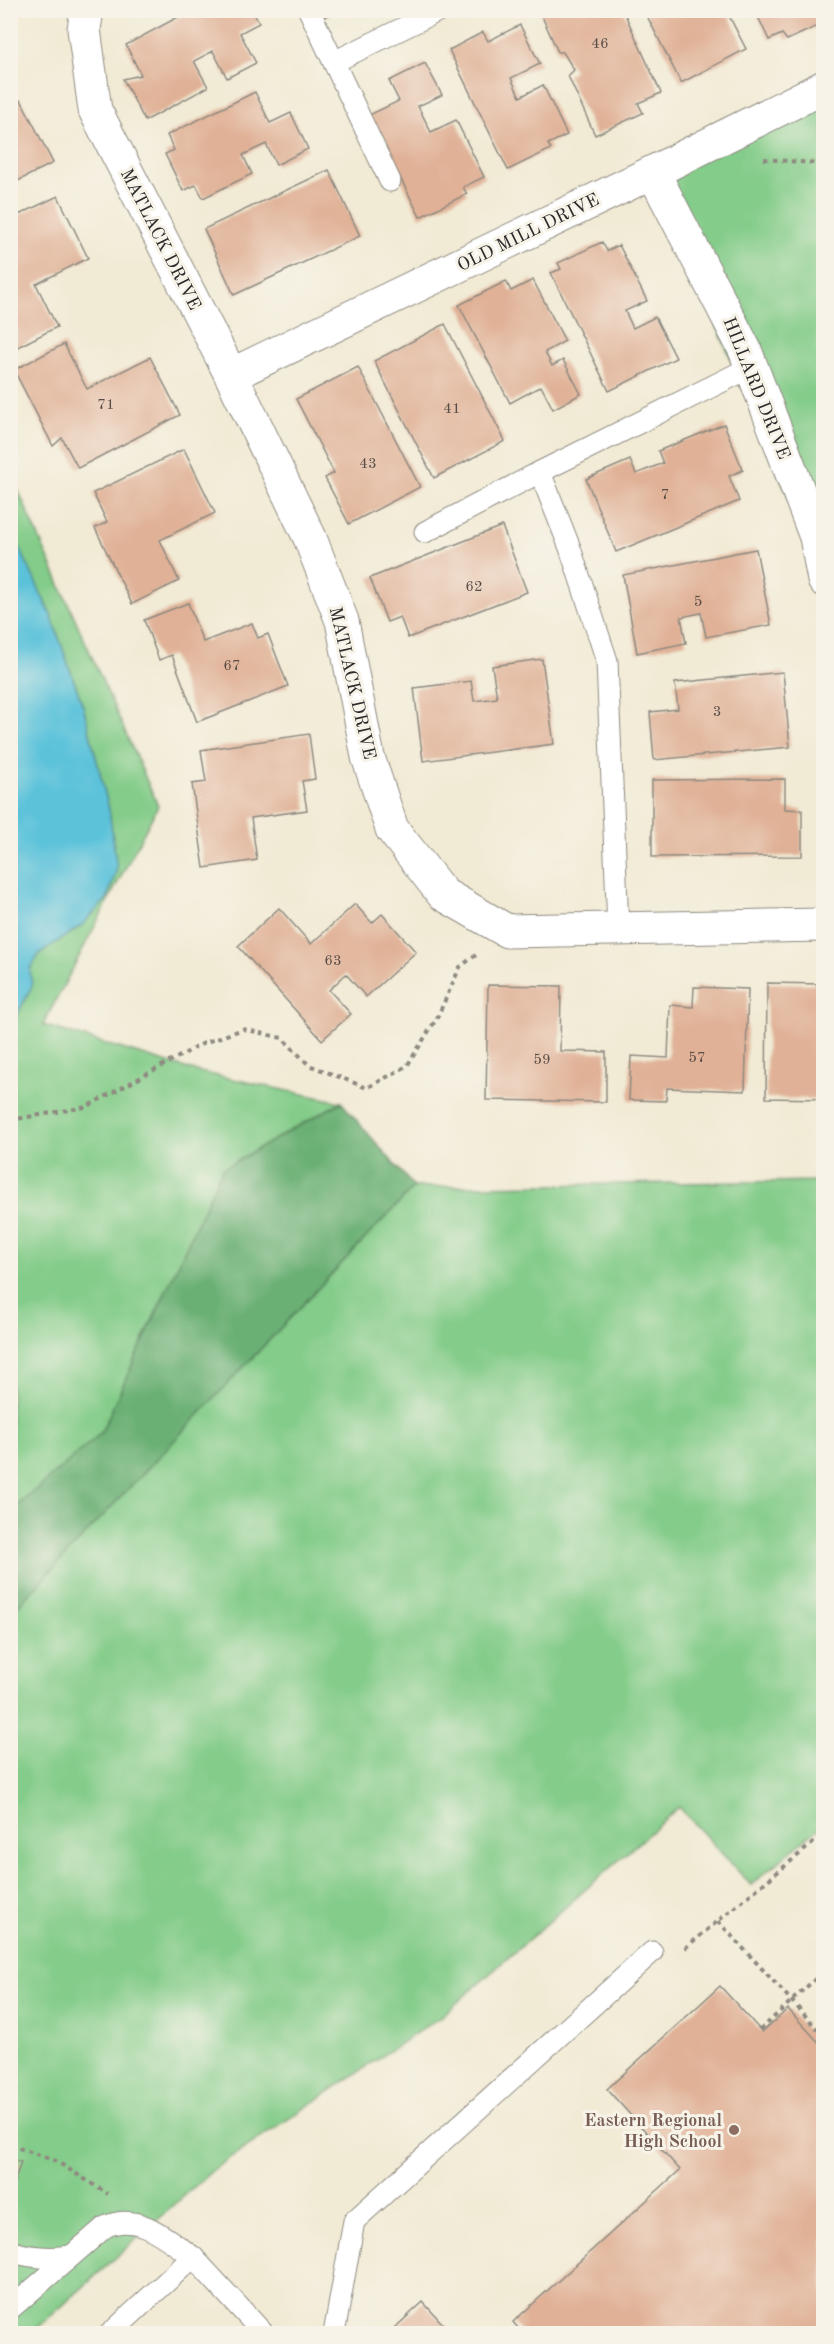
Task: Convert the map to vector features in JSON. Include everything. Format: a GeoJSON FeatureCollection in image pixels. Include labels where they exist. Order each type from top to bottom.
{"type":"FeatureCollection","features":[{"type":"Feature","properties":{"kind":"street","name":"MATLACK DRIVE"},"geometry":{"type":"LineString","coordinates":[[87,10],[84,29],[95,110],[231,375],[310,538],[342,621],[368,757],[392,829],[443,894],[507,931]]}},
{"type":"Feature","properties":{"kind":"street","name":"OLD MILL DRIVE"},"geometry":{"type":"LineString","coordinates":[[231,375],[824,87]]}},
{"type":"Feature","properties":{"kind":"street","name":"HILLARD DRIVE"},"geometry":{"type":"LineString","coordinates":[[653,172],[745,350],[816,537],[824,580]]}},
{"type":"Feature","properties":{"kind":"street"},"geometry":{"type":"LineString","coordinates":[[507,931],[824,925]]}},
{"type":"Feature","properties":{"kind":"lane"},"geometry":{"type":"LineString","coordinates":[[309,10],[390,182]]}},
{"type":"Feature","properties":{"kind":"lane"},"geometry":{"type":"LineString","coordinates":[[334,62],[440,10]]}},
{"type":"Feature","properties":{"kind":"lane"},"geometry":{"type":"LineString","coordinates":[[425,532],[751,367]]}},
{"type":"Feature","properties":{"kind":"lane"},"geometry":{"type":"LineString","coordinates":[[540,472],[570,548],[607,661],[618,928]]}},
{"type":"Feature","properties":{"kind":"lane"},"geometry":{"type":"LineString","coordinates":[[334,2334],[354,2221],[652,1952]]}},
{"type":"Feature","properties":{"kind":"lane"},"geometry":{"type":"LineString","coordinates":[[10,2309],[105,2227],[115,2222],[127,2222],[154,2229],[193,2257],[259,2332]]}},
{"type":"Feature","properties":{"kind":"lane"},"geometry":{"type":"LineString","coordinates":[[10,2251],[25,2256],[48,2259],[71,2256]]}},
{"type":"Feature","properties":{"kind":"lane"},"geometry":{"type":"LineString","coordinates":[[110,2334],[193,2257]]}},
{"type":"Feature","properties":{"kind":"path"},"geometry":{"type":"LineString","coordinates":[[760,159],[824,164]]}},
{"type":"Feature","properties":{"kind":"path"},"geometry":{"type":"LineString","coordinates":[[10,1120],[86,1107],[204,1043],[243,1029],[282,1038],[309,1065],[366,1088],[407,1066],[437,1018],[460,967],[507,931]]}},
{"type":"Feature","properties":{"kind":"path"},"geometry":{"type":"LineString","coordinates":[[685,1948],[824,1834]]}},
{"type":"Feature","properties":{"kind":"path"},"geometry":{"type":"LineString","coordinates":[[718,1921],[824,2036]]}},
{"type":"Feature","properties":{"kind":"path"},"geometry":{"type":"LineString","coordinates":[[760,2030],[824,1971]]}},
{"type":"Feature","properties":{"kind":"path"},"geometry":{"type":"LineString","coordinates":[[10,2145],[56,2161],[74,2171],[154,2229]]}},
{"type":"Feature","properties":{"kind":"green space"},"geometry":{"type":"Polygon","coordinates":[[[823,87],[823,580],[653,172],[823,87]]]}},
{"type":"Feature","properties":{"kind":"green space"},"geometry":{"type":"Polygon","coordinates":[[[10,472],[158,806],[43,1025],[195,1071],[341,1102],[222,1169],[101,1433],[11,1511],[10,472]]]}},
{"type":"Feature","properties":{"kind":"green space"},"geometry":{"type":"Polygon","coordinates":[[[341,1102],[414,1187],[11,1613],[11,1511],[101,1433],[222,1169],[341,1102]]]}},
{"type":"Feature","properties":{"kind":"green space"},"geometry":{"type":"Polygon","coordinates":[[[823,1181],[823,1824],[751,1885],[679,1807],[443,2015],[214,2169],[31,2334],[10,2333],[10,1613],[414,1187],[823,1181]]]}},
{"type":"Feature","properties":{"kind":"water"},"geometry":{"type":"Polygon","coordinates":[[[11,529],[51,615],[84,709],[109,809],[117,869],[107,899],[81,926],[40,953],[30,969],[32,986],[11,1023],[11,529]]]}},
{"type":"Feature","properties":{"kind":"building"},"geometry":{"type":"Polygon","coordinates":[[[191,10],[252,10],[259,23],[240,33],[256,63],[227,78],[213,51],[194,61],[208,87],[145,121],[123,79],[141,75],[126,45],[191,10]]]}},
{"type":"Feature","properties":{"kind":"building"},"geometry":{"type":"Polygon","coordinates":[[[321,10],[337,10],[324,17],[321,10]]]}},
{"type":"Feature","properties":{"kind":"building"},"geometry":{"type":"Polygon","coordinates":[[[539,10],[623,10],[661,93],[638,103],[643,113],[595,135],[568,76],[574,70],[563,52],[558,52],[539,10]]]}},
{"type":"Feature","properties":{"kind":"building"},"geometry":{"type":"Polygon","coordinates":[[[644,10],[726,10],[746,49],[681,83],[644,10]]]}},
{"type":"Feature","properties":{"kind":"building"},"geometry":{"type":"Polygon","coordinates":[[[755,10],[824,10],[824,23],[787,40],[782,34],[769,40],[755,10]]]}},
{"type":"Feature","properties":{"kind":"building"},"geometry":{"type":"Polygon","coordinates":[[[520,25],[540,64],[511,78],[520,97],[543,85],[567,135],[548,144],[551,149],[508,170],[449,50],[483,32],[488,41],[520,25]]]}},
{"type":"Feature","properties":{"kind":"building"},"geometry":{"type":"Polygon","coordinates":[[[425,63],[442,95],[418,106],[431,132],[456,120],[484,177],[463,187],[467,194],[420,217],[369,115],[399,101],[389,81],[425,63]]]}},
{"type":"Feature","properties":{"kind":"building"},"geometry":{"type":"Polygon","coordinates":[[[255,92],[270,123],[291,113],[308,149],[276,165],[266,144],[243,155],[252,174],[203,198],[196,185],[183,191],[165,154],[174,150],[167,135],[255,92]]]}},
{"type":"Feature","properties":{"kind":"building"},"geometry":{"type":"Polygon","coordinates":[[[21,100],[53,163],[10,185],[10,105],[21,100]]]}},
{"type":"Feature","properties":{"kind":"building"},"geometry":{"type":"Polygon","coordinates":[[[329,170],[360,236],[234,295],[204,229],[329,170]]]}},
{"type":"Feature","properties":{"kind":"building"},"geometry":{"type":"Polygon","coordinates":[[[58,196],[88,258],[36,284],[57,327],[10,351],[10,219],[58,196]]]}},
{"type":"Feature","properties":{"kind":"building"},"geometry":{"type":"Polygon","coordinates":[[[602,242],[607,251],[619,245],[647,301],[625,311],[633,328],[655,317],[676,358],[609,391],[551,273],[561,269],[558,263],[602,242]]]}},
{"type":"Feature","properties":{"kind":"building"},"geometry":{"type":"Polygon","coordinates":[[[533,280],[565,341],[545,352],[552,366],[563,360],[581,394],[553,409],[541,386],[510,403],[459,305],[506,281],[511,291],[533,280]]]}},
{"type":"Feature","properties":{"kind":"building"},"geometry":{"type":"Polygon","coordinates":[[[445,324],[505,441],[434,478],[374,361],[445,324]]]}},
{"type":"Feature","properties":{"kind":"building"},"geometry":{"type":"Polygon","coordinates":[[[64,344],[87,389],[150,357],[180,415],[78,468],[62,438],[53,446],[14,370],[64,344]]]}},
{"type":"Feature","properties":{"kind":"building"},"geometry":{"type":"Polygon","coordinates":[[[358,367],[420,487],[349,524],[325,478],[334,473],[296,399],[358,367]]]}},
{"type":"Feature","properties":{"kind":"building"},"geometry":{"type":"Polygon","coordinates":[[[724,424],[743,470],[729,476],[739,501],[616,552],[586,479],[630,460],[636,474],[663,463],[658,451],[724,424]]]}},
{"type":"Feature","properties":{"kind":"building"},"geometry":{"type":"Polygon","coordinates":[[[184,449],[215,513],[160,540],[179,581],[132,604],[95,528],[107,522],[93,493],[184,449]]]}},
{"type":"Feature","properties":{"kind":"building"},"geometry":{"type":"Polygon","coordinates":[[[502,526],[527,592],[408,638],[400,617],[387,622],[370,578],[502,526]]]}},
{"type":"Feature","properties":{"kind":"building"},"geometry":{"type":"Polygon","coordinates":[[[756,549],[771,625],[706,637],[701,613],[681,617],[686,643],[637,653],[623,575],[756,549]]]}},
{"type":"Feature","properties":{"kind":"building"},"geometry":{"type":"Polygon","coordinates":[[[188,603],[203,642],[252,623],[258,638],[268,634],[288,686],[197,722],[172,655],[159,660],[144,620],[188,603]]]}},
{"type":"Feature","properties":{"kind":"building"},"geometry":{"type":"Polygon","coordinates":[[[542,659],[554,744],[423,761],[414,688],[471,681],[474,701],[497,698],[492,666],[542,659]]]}},
{"type":"Feature","properties":{"kind":"building"},"geometry":{"type":"Polygon","coordinates":[[[783,672],[790,747],[654,760],[650,712],[678,709],[675,683],[783,672]]]}},
{"type":"Feature","properties":{"kind":"building"},"geometry":{"type":"Polygon","coordinates":[[[309,734],[315,779],[302,781],[307,810],[251,818],[257,860],[204,868],[192,784],[206,782],[201,750],[309,734]]]}},
{"type":"Feature","properties":{"kind":"building"},"geometry":{"type":"Polygon","coordinates":[[[785,779],[785,809],[802,810],[802,856],[652,857],[652,780],[785,779]]]}},
{"type":"Feature","properties":{"kind":"building"},"geometry":{"type":"Polygon","coordinates":[[[355,904],[372,923],[382,914],[416,952],[366,997],[346,974],[329,990],[351,1014],[322,1040],[238,946],[279,908],[311,944],[355,904]]]}},
{"type":"Feature","properties":{"kind":"building"},"geometry":{"type":"Polygon","coordinates":[[[767,983],[824,984],[824,1099],[766,1098],[767,983]]]}},
{"type":"Feature","properties":{"kind":"building"},"geometry":{"type":"Polygon","coordinates":[[[488,985],[561,986],[560,1051],[606,1052],[606,1102],[486,1100],[488,985]]]}},
{"type":"Feature","properties":{"kind":"building"},"geometry":{"type":"Polygon","coordinates":[[[694,987],[748,989],[745,1091],[667,1088],[666,1101],[629,1100],[631,1056],[668,1058],[670,1005],[693,1007],[694,987]]]}},
{"type":"Feature","properties":{"kind":"building","name":"Eastern Regional High School"},"geometry":{"type":"Polygon","coordinates":[[[720,1986],[762,2032],[788,2009],[824,2048],[824,2334],[523,2334],[513,2322],[680,2170],[607,2089],[720,1986]]]}},
{"type":"Feature","properties":{"kind":"building"},"geometry":{"type":"Polygon","coordinates":[[[10,2159],[21,2162],[11,2192],[10,2192],[10,2159]]]}},
{"type":"Feature","properties":{"kind":"building"},"geometry":{"type":"Polygon","coordinates":[[[423,2302],[452,2334],[388,2334],[423,2302]]]}},
{"type":"Feature","properties":{"kind":"place","name":"Eastern Regional High School"},"geometry":{"type":"Point","coordinates":[734,2130]}}]}
